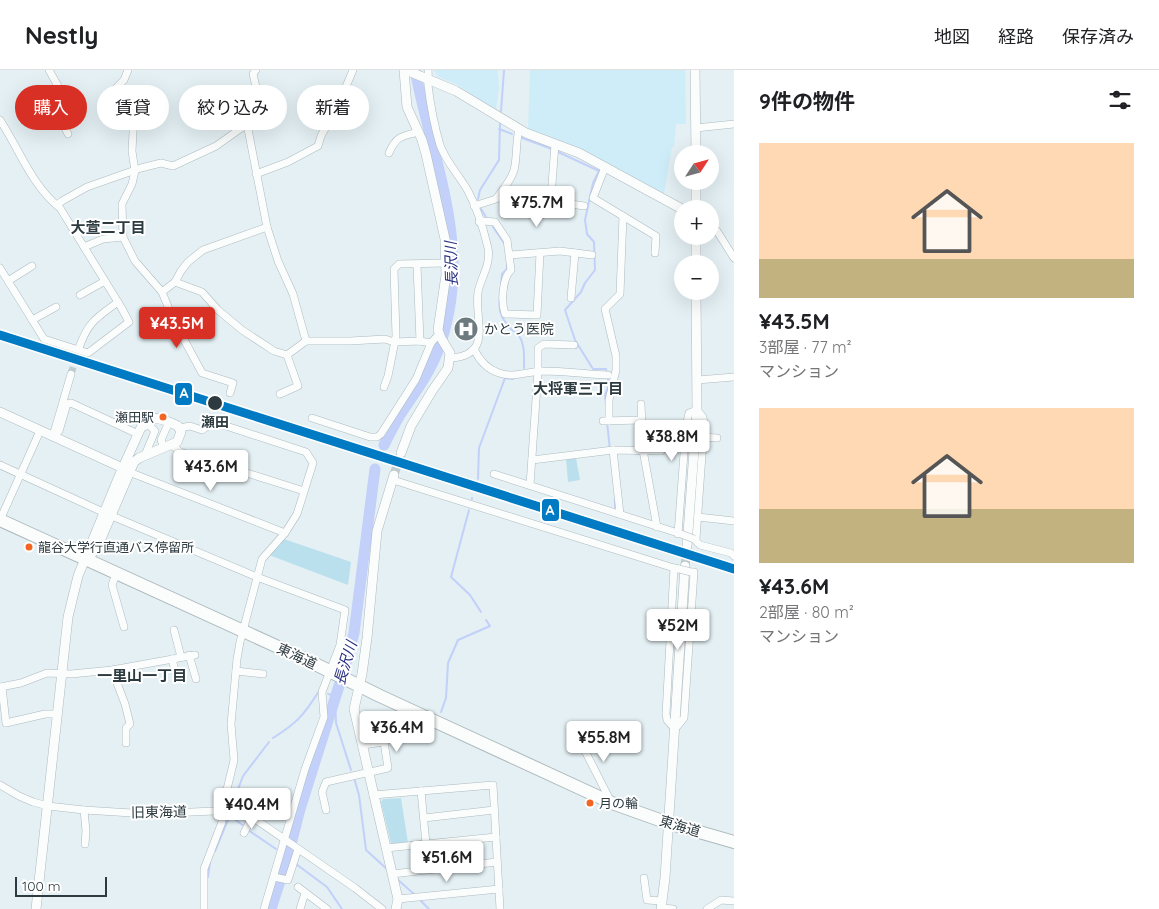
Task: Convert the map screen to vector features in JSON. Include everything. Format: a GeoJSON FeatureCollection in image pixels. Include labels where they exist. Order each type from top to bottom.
{"type":"FeatureCollection","features":[{"type":"Feature","properties":{"kind":"highway","name":"東海道"},"geometry":{"type":"LineString","coordinates":[[0,520],[612,803],[668,823],[734,842]]}},
{"type":"Feature","properties":{"kind":"street"},"geometry":{"type":"LineString","coordinates":[[49,70],[68,104],[68,107],[59,115],[68,134]]}},
{"type":"Feature","properties":{"kind":"street"},"geometry":{"type":"LineString","coordinates":[[128,70],[124,80],[117,88],[133,108],[132,151],[135,171],[132,184],[122,204],[123,238],[135,261],[162,292],[174,321],[202,373],[233,383],[230,393]]}},
{"type":"Feature","properties":{"kind":"street"},"geometry":{"type":"LineString","coordinates":[[256,70],[253,74],[256,85]]}},
{"type":"Feature","properties":{"kind":"street"},"geometry":{"type":"LineString","coordinates":[[256,174],[288,162],[318,146],[353,70]]}},
{"type":"Feature","properties":{"kind":"street"},"geometry":{"type":"LineString","coordinates":[[696,70],[696,145]]}},
{"type":"Feature","properties":{"kind":"street"},"geometry":{"type":"LineString","coordinates":[[401,453],[411,426],[448,368],[450,358],[447,346],[439,334],[438,326],[444,296],[445,238],[426,154],[406,102],[407,71],[427,75],[555,148],[579,153],[674,205]]}},
{"type":"Feature","properties":{"kind":"street"},"geometry":{"type":"LineString","coordinates":[[427,75],[440,145],[468,191],[489,256],[488,266],[478,291],[477,309],[480,330],[474,349],[461,357],[450,358]]}},
{"type":"Feature","properties":{"kind":"street"},"geometry":{"type":"LineString","coordinates":[[0,120],[32,175],[60,208],[129,322],[88,353],[44,339],[0,270]]}},
{"type":"Feature","properties":{"kind":"street"},"geometry":{"type":"LineString","coordinates":[[696,128],[734,124]]}},
{"type":"Feature","properties":{"kind":"street"},"geometry":{"type":"LineString","coordinates":[[474,206],[496,200],[498,197],[515,166],[519,129]]}},
{"type":"Feature","properties":{"kind":"street"},"geometry":{"type":"LineString","coordinates":[[57,205],[87,187],[161,163],[173,166],[216,146],[239,130]]}},
{"type":"Feature","properties":{"kind":"street"},"geometry":{"type":"LineString","coordinates":[[248,130],[267,227],[278,261],[293,294],[306,341]]}},
{"type":"Feature","properties":{"kind":"street"},"geometry":{"type":"LineString","coordinates":[[389,153],[392,145],[400,136],[419,132]]}},
{"type":"Feature","properties":{"kind":"street"},"geometry":{"type":"LineString","coordinates":[[550,211],[555,148]]}},
{"type":"Feature","properties":{"kind":"street"},"geometry":{"type":"LineString","coordinates":[[605,167],[593,198],[656,236],[656,253]]}},
{"type":"Feature","properties":{"kind":"street"},"geometry":{"type":"LineString","coordinates":[[498,197],[536,217],[571,204],[584,206]]}},
{"type":"Feature","properties":{"kind":"street"},"geometry":{"type":"LineString","coordinates":[[623,216],[620,294],[605,309],[616,356],[616,370],[609,400],[607,421],[642,420]]}},
{"type":"Feature","properties":{"kind":"street"},"geometry":{"type":"LineString","coordinates":[[479,222],[495,222],[507,240],[511,270],[506,275],[503,307],[505,314],[537,315],[540,253]]}},
{"type":"Feature","properties":{"kind":"street"},"geometry":{"type":"LineString","coordinates":[[162,292],[175,282],[185,265],[203,250],[267,227]]}},
{"type":"Feature","properties":{"kind":"street"},"geometry":{"type":"LineString","coordinates":[[719,233],[731,246],[734,258]]}},
{"type":"Feature","properties":{"kind":"street"},"geometry":{"type":"LineString","coordinates":[[84,247],[103,239],[123,238]]}},
{"type":"Feature","properties":{"kind":"street"},"geometry":{"type":"LineString","coordinates":[[510,255],[560,251],[592,255]]}},
{"type":"Feature","properties":{"kind":"street"},"geometry":{"type":"LineString","coordinates":[[571,298],[575,253]]}},
{"type":"Feature","properties":{"kind":"street"},"geometry":{"type":"LineString","coordinates":[[384,387],[396,336],[394,269],[399,264],[446,264]]}},
{"type":"Feature","properties":{"kind":"street"},"geometry":{"type":"LineString","coordinates":[[417,265],[420,341]]}},
{"type":"Feature","properties":{"kind":"street"},"geometry":{"type":"LineString","coordinates":[[8,281],[32,266]]}},
{"type":"Feature","properties":{"kind":"street"},"geometry":{"type":"LineString","coordinates":[[80,295],[105,281]]}},
{"type":"Feature","properties":{"kind":"street"},"geometry":{"type":"LineString","coordinates":[[175,282],[202,292],[218,310],[242,330],[274,351],[287,356],[298,386],[280,394]]}},
{"type":"Feature","properties":{"kind":"street"},"geometry":{"type":"LineString","coordinates":[[687,546],[697,410],[696,300]]}},
{"type":"Feature","properties":{"kind":"street"},"geometry":{"type":"LineString","coordinates":[[79,348],[85,331],[92,322],[118,302]]}},
{"type":"Feature","properties":{"kind":"street"},"geometry":{"type":"LineString","coordinates":[[32,320],[56,307]]}},
{"type":"Feature","properties":{"kind":"street"},"geometry":{"type":"LineString","coordinates":[[312,418],[370,437],[377,437],[381,434],[416,379],[431,343],[439,334]]}},
{"type":"Feature","properties":{"kind":"street"},"geometry":{"type":"LineString","coordinates":[[287,356],[306,341],[384,339],[394,342],[420,341],[431,343]]}},
{"type":"Feature","properties":{"kind":"street"},"geometry":{"type":"LineString","coordinates":[[530,485],[538,348],[544,344],[574,345]]}},
{"type":"Feature","properties":{"kind":"street"},"geometry":{"type":"LineString","coordinates":[[474,349],[486,366],[499,373],[509,375],[538,371],[606,375]]}},
{"type":"Feature","properties":{"kind":"street"},"geometry":{"type":"LineString","coordinates":[[53,436],[71,374]]}},
{"type":"Feature","properties":{"kind":"street"},"geometry":{"type":"LineString","coordinates":[[697,380],[734,377]]}},
{"type":"Feature","properties":{"kind":"street"},"geometry":{"type":"LineString","coordinates":[[53,436],[59,430],[68,404],[71,402],[139,431]]}},
{"type":"Feature","properties":{"kind":"street"},"geometry":{"type":"LineString","coordinates":[[641,404],[643,450],[657,526]]}},
{"type":"Feature","properties":{"kind":"street"},"geometry":{"type":"LineString","coordinates":[[695,539],[703,437],[703,417],[697,410]]}},
{"type":"Feature","properties":{"kind":"street"},"geometry":{"type":"LineString","coordinates":[[680,534],[686,426],[689,413],[697,410]]}},
{"type":"Feature","properties":{"kind":"street"},"geometry":{"type":"LineString","coordinates":[[0,412],[126,470],[285,533]]}},
{"type":"Feature","properties":{"kind":"street"},"geometry":{"type":"LineString","coordinates":[[36,909],[70,605],[78,576],[91,544],[108,515],[139,431],[148,418],[156,418],[180,428],[190,426],[202,430],[214,422],[306,452],[314,463],[297,514],[285,533],[262,559],[236,659],[231,724],[234,760],[222,810],[222,822],[204,869],[204,909]]}},
{"type":"Feature","properties":{"kind":"street"},"geometry":{"type":"LineString","coordinates":[[169,422],[161,440],[168,447],[304,491]]}},
{"type":"Feature","properties":{"kind":"street"},"geometry":{"type":"LineString","coordinates":[[139,431],[149,425],[155,431],[145,456]]}},
{"type":"Feature","properties":{"kind":"street"},"geometry":{"type":"LineString","coordinates":[[126,470],[136,459],[168,447],[179,440],[180,428]]}},
{"type":"Feature","properties":{"kind":"street"},"geometry":{"type":"LineString","coordinates":[[0,520],[40,431]]}},
{"type":"Feature","properties":{"kind":"street"},"geometry":{"type":"LineString","coordinates":[[703,437],[717,438]]}},
{"type":"Feature","properties":{"kind":"street"},"geometry":{"type":"LineString","coordinates":[[532,460],[610,450],[662,451]]}},
{"type":"Feature","properties":{"kind":"street"},"geometry":{"type":"LineString","coordinates":[[610,450],[620,514]]}},
{"type":"Feature","properties":{"kind":"street"},"geometry":{"type":"LineString","coordinates":[[0,465],[108,515],[257,577],[345,610],[340,645],[344,678],[354,709],[398,899],[396,909]]}},
{"type":"Feature","properties":{"kind":"street"},"geometry":{"type":"LineString","coordinates":[[494,474],[657,526],[695,539],[700,545],[731,553],[734,556]]}},
{"type":"Feature","properties":{"kind":"street"},"geometry":{"type":"LineString","coordinates":[[264,909],[305,769],[324,717],[322,692],[344,678],[368,623],[377,531],[394,477],[528,523],[682,569],[675,729],[662,906]]}},
{"type":"Feature","properties":{"kind":"street"},"geometry":{"type":"LineString","coordinates":[[698,517],[734,521]]}},
{"type":"Feature","properties":{"kind":"street"},"geometry":{"type":"LineString","coordinates":[[116,574],[112,585],[124,626]]}},
{"type":"Feature","properties":{"kind":"street"},"geometry":{"type":"LineString","coordinates":[[174,630],[188,656],[196,680]]}},
{"type":"Feature","properties":{"kind":"street"},"geometry":{"type":"LineString","coordinates":[[57,714],[45,714],[6,723],[1,687],[47,673],[72,674],[112,670],[188,656]]}},
{"type":"Feature","properties":{"kind":"street"},"geometry":{"type":"LineString","coordinates":[[172,659],[177,678]]}},
{"type":"Feature","properties":{"kind":"street"},"geometry":{"type":"LineString","coordinates":[[112,670],[125,704],[130,724],[126,728],[126,743]]}},
{"type":"Feature","properties":{"kind":"street"},"geometry":{"type":"LineString","coordinates":[[236,671],[263,674]]}},
{"type":"Feature","properties":{"kind":"street"},"geometry":{"type":"LineString","coordinates":[[576,734],[612,803]]}},
{"type":"Feature","properties":{"kind":"street"},"geometry":{"type":"LineString","coordinates":[[326,810],[322,792],[326,782],[388,768],[384,742],[362,744]]}},
{"type":"Feature","properties":{"kind":"street","name":"旧東海道"},"geometry":{"type":"LineString","coordinates":[[0,785],[19,796],[48,806],[84,810],[148,814],[236,810],[252,817],[356,888],[382,909]]}},
{"type":"Feature","properties":{"kind":"street"},"geometry":{"type":"LineString","coordinates":[[374,795],[493,785],[500,909]]}},
{"type":"Feature","properties":{"kind":"street"},"geometry":{"type":"LineString","coordinates":[[421,791],[426,844]]}},
{"type":"Feature","properties":{"kind":"street"},"geometry":{"type":"LineString","coordinates":[[84,810],[85,844]]}},
{"type":"Feature","properties":{"kind":"street"},"geometry":{"type":"LineString","coordinates":[[424,818],[494,810]]}},
{"type":"Feature","properties":{"kind":"street"},"geometry":{"type":"LineString","coordinates":[[244,833],[252,817]]}},
{"type":"Feature","properties":{"kind":"street"},"geometry":{"type":"LineString","coordinates":[[386,848],[496,837]]}},
{"type":"Feature","properties":{"kind":"street"},"geometry":{"type":"LineString","coordinates":[[274,877],[287,880],[298,849]]}},
{"type":"Feature","properties":{"kind":"street"},"geometry":{"type":"LineString","coordinates":[[392,874],[497,862]]}},
{"type":"Feature","properties":{"kind":"street"},"geometry":{"type":"LineString","coordinates":[[644,878],[647,900],[673,909]]}},
{"type":"Feature","properties":{"kind":"street"},"geometry":{"type":"LineString","coordinates":[[298,887],[327,909]]}},
{"type":"Feature","properties":{"kind":"street"},"geometry":{"type":"LineString","coordinates":[[398,899],[499,889]]}},
{"type":"Feature","properties":{"kind":"street"},"geometry":{"type":"LineString","coordinates":[[300,909],[305,893]]}},
{"type":"Feature","properties":{"kind":"street"},"geometry":{"type":"LineString","coordinates":[[707,909],[721,900],[734,901]]}},
{"type":"Feature","properties":{"kind":"shaded area"},"geometry":{"type":"Polygon","coordinates":[[[434,70],[498,70],[499,88],[496,110],[456,84],[438,77],[434,70]]]}},
{"type":"Feature","properties":{"kind":"shaded area"},"geometry":{"type":"Polygon","coordinates":[[[530,70],[685,70],[686,124],[676,124],[674,147],[672,147],[664,194],[579,148],[528,129],[530,70]]]}},
{"type":"Feature","properties":{"kind":"shaded area"},"geometry":{"type":"Polygon","coordinates":[[[576,458],[580,480],[568,482],[566,459],[576,458]]]}},
{"type":"Feature","properties":{"kind":"shaded area"},"geometry":{"type":"Polygon","coordinates":[[[284,539],[351,562],[348,585],[269,555],[284,539]]]}},
{"type":"Feature","properties":{"kind":"shaded area"},"geometry":{"type":"Polygon","coordinates":[[[401,798],[408,843],[394,845],[391,843],[381,802],[383,799],[401,798]]]}},
{"type":"Feature","properties":{"kind":"waterway","name":"長沢川"},"geometry":{"type":"LineString","coordinates":[[384,445],[400,415],[425,377],[437,353],[448,316],[453,281],[448,211],[415,70]]}},
{"type":"Feature","properties":{"kind":"waterway"},"geometry":{"type":"LineString","coordinates":[[501,111],[504,70]]}},
{"type":"Feature","properties":{"kind":"waterway"},"geometry":{"type":"LineString","coordinates":[[478,199],[480,190],[499,160],[500,123]]}},
{"type":"Feature","properties":{"kind":"waterway"},"geometry":{"type":"LineString","coordinates":[[499,129],[512,134]]}},
{"type":"Feature","properties":{"kind":"waterway"},"geometry":{"type":"LineString","coordinates":[[522,138],[552,149]]}},
{"type":"Feature","properties":{"kind":"waterway"},"geometry":{"type":"LineString","coordinates":[[556,151],[599,171],[593,183],[585,220],[587,234],[594,242],[595,270],[581,292],[565,310],[575,340],[593,369],[606,369],[609,385],[605,395],[606,405]]}},
{"type":"Feature","properties":{"kind":"waterway"},"geometry":{"type":"LineString","coordinates":[[481,209],[486,217]]}},
{"type":"Feature","properties":{"kind":"waterway"},"geometry":{"type":"LineString","coordinates":[[493,227],[504,243]]}},
{"type":"Feature","properties":{"kind":"waterway"},"geometry":{"type":"LineString","coordinates":[[501,285],[502,274],[507,269],[507,262]]}},
{"type":"Feature","properties":{"kind":"waterway"},"geometry":{"type":"LineString","coordinates":[[500,298],[500,310],[503,318],[507,325],[521,339],[524,351],[524,368]]}},
{"type":"Feature","properties":{"kind":"waterway"},"geometry":{"type":"LineString","coordinates":[[478,479],[479,448],[505,378],[513,379]]}},
{"type":"Feature","properties":{"kind":"waterway"},"geometry":{"type":"LineString","coordinates":[[607,422],[610,450]]}},
{"type":"Feature","properties":{"kind":"waterway","name":"長沢川"},"geometry":{"type":"LineString","coordinates":[[271,909],[354,633],[375,469]]}},
{"type":"Feature","properties":{"kind":"waterway"},"geometry":{"type":"LineString","coordinates":[[615,496],[615,507]]}},
{"type":"Feature","properties":{"kind":"waterway"},"geometry":{"type":"LineString","coordinates":[[469,510],[451,577],[470,595],[481,612]]}},
{"type":"Feature","properties":{"kind":"waterway"},"geometry":{"type":"LineString","coordinates":[[441,712],[446,698],[448,663],[458,640],[490,626],[486,620]]}},
{"type":"Feature","properties":{"kind":"waterway"},"geometry":{"type":"LineString","coordinates":[[273,738],[299,718],[319,691]]}},
{"type":"Feature","properties":{"kind":"waterway","name":"長沢川"},"geometry":{"type":"LineString","coordinates":[[328,694],[336,696]]}},
{"type":"Feature","properties":{"kind":"waterway"},"geometry":{"type":"LineString","coordinates":[[335,698],[336,723],[351,770]]}},
{"type":"Feature","properties":{"kind":"waterway"},"geometry":{"type":"LineString","coordinates":[[232,805],[243,776],[269,742]]}},
{"type":"Feature","properties":{"kind":"waterway"},"geometry":{"type":"LineString","coordinates":[[354,778],[359,795],[366,850],[388,870]]}},
{"type":"Feature","properties":{"kind":"waterway"},"geometry":{"type":"LineString","coordinates":[[215,851],[230,815]]}},
{"type":"Feature","properties":{"kind":"waterway"},"geometry":{"type":"LineString","coordinates":[[230,816],[244,826]]}},
{"type":"Feature","properties":{"kind":"waterway"},"geometry":{"type":"LineString","coordinates":[[248,830],[276,849]]}},
{"type":"Feature","properties":{"kind":"waterway","name":"長沢川"},"geometry":{"type":"LineString","coordinates":[[285,856],[292,861]]}},
{"type":"Feature","properties":{"kind":"waterway"},"geometry":{"type":"LineString","coordinates":[[208,877],[210,862]]}},
{"type":"Feature","properties":{"kind":"waterway"},"geometry":{"type":"LineString","coordinates":[[296,864],[327,887],[342,909]]}},
{"type":"Feature","properties":{"kind":"waterway"},"geometry":{"type":"LineString","coordinates":[[397,879],[414,894]]}},
{"type":"Feature","properties":{"kind":"waterway"},"geometry":{"type":"LineString","coordinates":[[421,901],[429,909]]}},
{"type":"Feature","properties":{"kind":"tunnel"},"geometry":{"type":"LineString","coordinates":[[71,374],[79,348]]}},
{"type":"Feature","properties":{"kind":"tunnel"},"geometry":{"type":"LineString","coordinates":[[394,475],[401,453]]}},
{"type":"Feature","properties":{"kind":"tunnel"},"geometry":{"type":"LineString","coordinates":[[685,566],[687,546]]}},
{"type":"Feature","properties":{"kind":"transit line","name":"A"},"geometry":{"type":"LineString","coordinates":[[0,335],[734,569]]}},
{"type":"Feature","properties":{"kind":"place","name":"かとう医院"},"geometry":{"type":"Point","coordinates":[466,329]}},
{"type":"Feature","properties":{"kind":"place","name":"瀬田"},"geometry":{"type":"Point","coordinates":[215,403]}},
{"type":"Feature","properties":{"kind":"place","name":"瀬田駅"},"geometry":{"type":"Point","coordinates":[163,417]}},
{"type":"Feature","properties":{"kind":"place","name":"龍谷大学行直通バス停留所"},"geometry":{"type":"Point","coordinates":[29,547]}},
{"type":"Feature","properties":{"kind":"place","name":"月の輪"},"geometry":{"type":"Point","coordinates":[590,803]}},
{"type":"Feature","properties":{"kind":"district","name":"大萱二丁目"},"geometry":{"type":"Point","coordinates":[108,227]}},
{"type":"Feature","properties":{"kind":"district","name":"大将軍三丁目"},"geometry":{"type":"Point","coordinates":[578,388]}},
{"type":"Feature","properties":{"kind":"district","name":"一里山一丁目"},"geometry":{"type":"Point","coordinates":[142,675]}}]}
